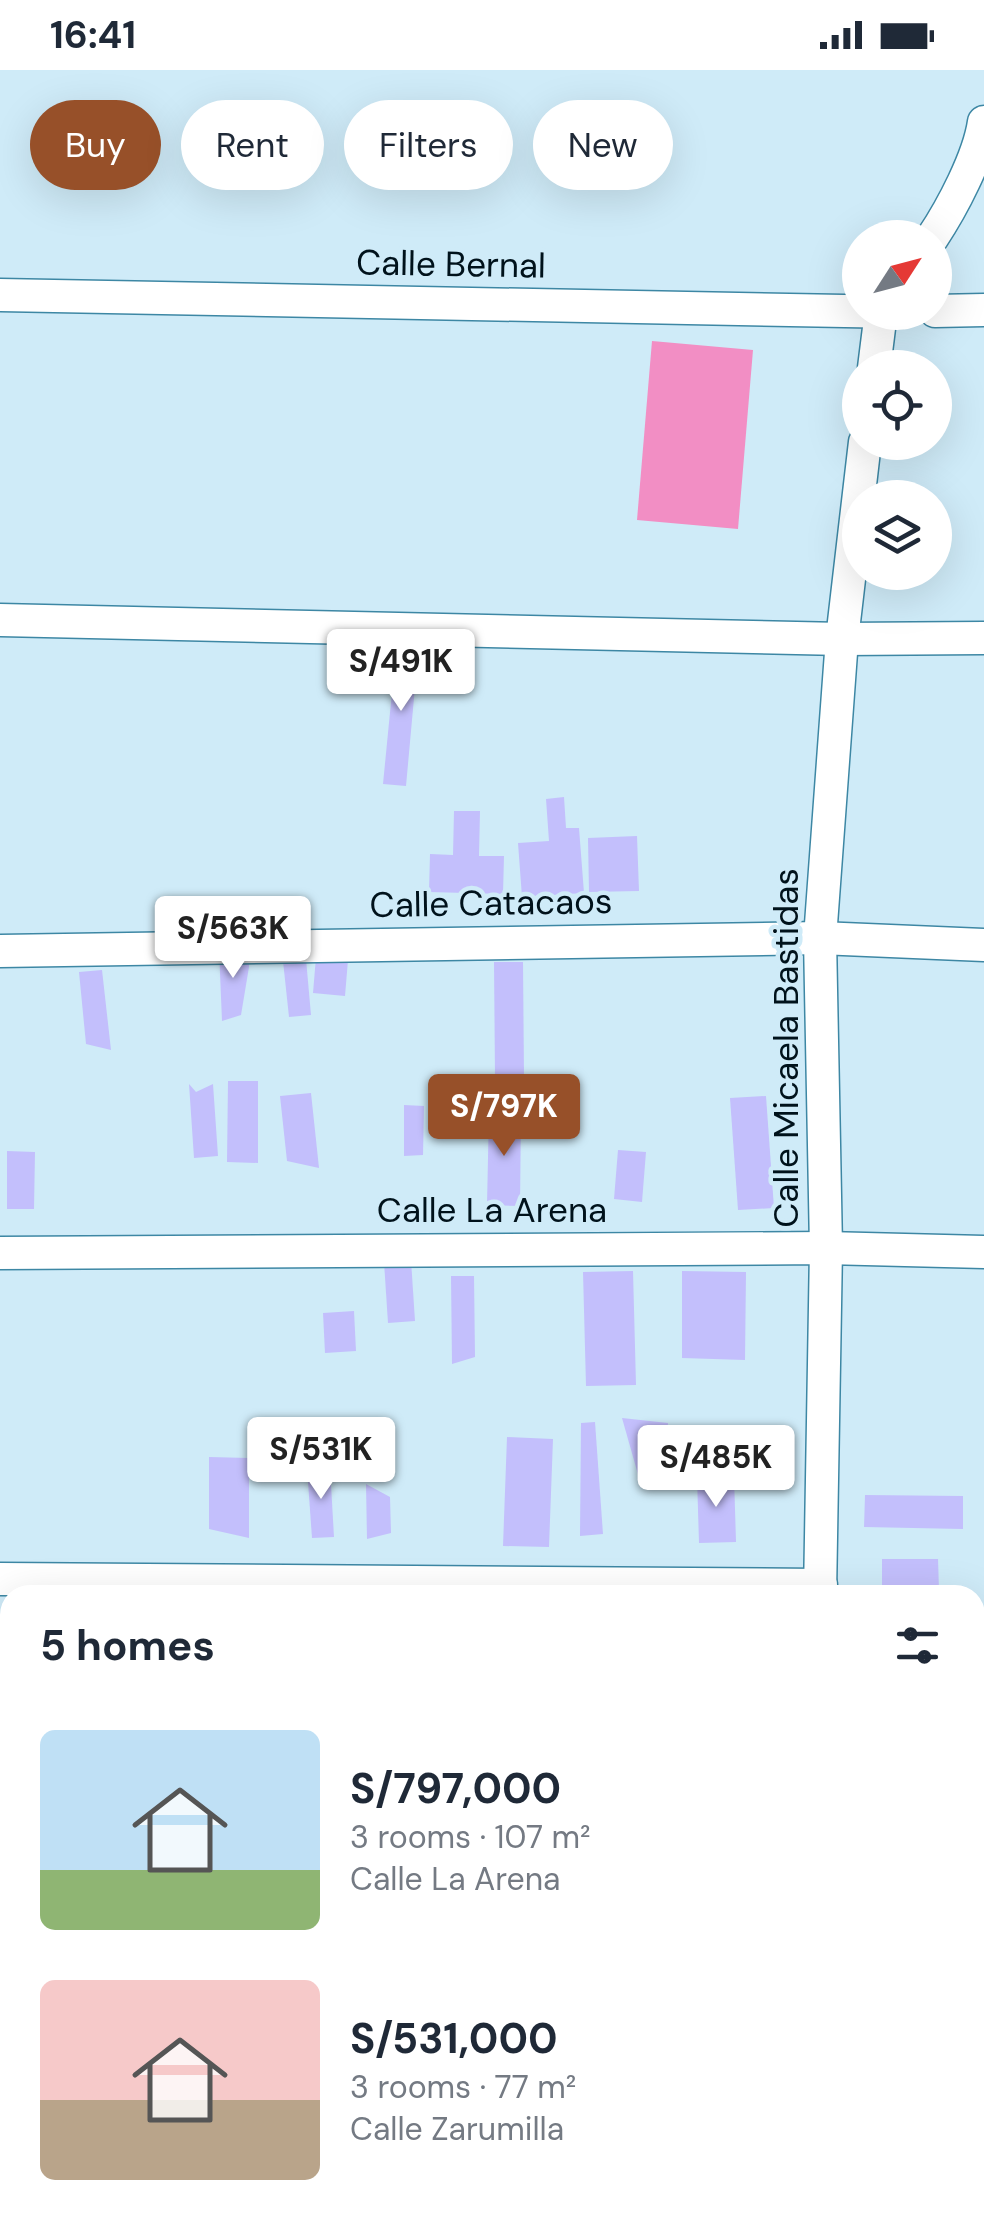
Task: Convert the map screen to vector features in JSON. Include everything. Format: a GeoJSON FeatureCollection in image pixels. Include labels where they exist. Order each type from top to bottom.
{"type":"FeatureCollection","features":[{"type":"Feature","properties":{"kind":"street"},"geometry":{"type":"LineString","coordinates":[[943,220],[982,140],[984,122]]}},
{"type":"Feature","properties":{"kind":"street","name":"Calle Bernal"},"geometry":{"type":"LineString","coordinates":[[0,295],[842,312]]}},
{"type":"Feature","properties":{"kind":"street"},"geometry":{"type":"LineString","coordinates":[[952,311],[984,310]]}},
{"type":"Feature","properties":{"kind":"street","name":"Calle Micaela Bastidas"},"geometry":{"type":"LineString","coordinates":[[821,1585],[826,1248],[820,938],[842,639],[864,460]]}},
{"type":"Feature","properties":{"kind":"street"},"geometry":{"type":"LineString","coordinates":[[0,620],[842,639],[984,638]]}},
{"type":"Feature","properties":{"kind":"street","name":"Calle Catacaos"},"geometry":{"type":"LineString","coordinates":[[0,951],[820,938],[984,945]]}},
{"type":"Feature","properties":{"kind":"street","name":"Calle La Arena"},"geometry":{"type":"LineString","coordinates":[[0,1254],[826,1248],[984,1252]]}},
{"type":"Feature","properties":{"kind":"street"},"geometry":{"type":"LineString","coordinates":[[0,1580],[410,1585]]}},
{"type":"Feature","properties":{"kind":"shaded area"},"geometry":{"type":"Polygon","coordinates":[[[652,341],[753,350],[738,529],[637,520],[652,341]]]}},
{"type":"Feature","properties":{"kind":"building"},"geometry":{"type":"Polygon","coordinates":[[[397,641],[419,643],[406,786],[383,784],[397,641]]]}},
{"type":"Feature","properties":{"kind":"building"},"geometry":{"type":"Polygon","coordinates":[[[564,797],[566,828],[579,828],[584,893],[522,897],[518,843],[549,841],[546,799],[564,797]]]}},
{"type":"Feature","properties":{"kind":"building"},"geometry":{"type":"Polygon","coordinates":[[[454,811],[480,811],[479,856],[504,856],[503,894],[429,892],[430,854],[453,855],[454,811]]]}},
{"type":"Feature","properties":{"kind":"building"},"geometry":{"type":"Polygon","coordinates":[[[637,836],[639,891],[589,892],[588,838],[637,836]]]}},
{"type":"Feature","properties":{"kind":"building"},"geometry":{"type":"Polygon","coordinates":[[[248,948],[241,1015],[222,1021],[219,949],[248,948]]]}},
{"type":"Feature","properties":{"kind":"building"},"geometry":{"type":"Polygon","coordinates":[[[316,957],[348,960],[345,996],[313,993],[316,957]]]}},
{"type":"Feature","properties":{"kind":"building"},"geometry":{"type":"Polygon","coordinates":[[[306,959],[311,1015],[289,1017],[283,961],[306,959]]]}},
{"type":"Feature","properties":{"kind":"building"},"geometry":{"type":"Polygon","coordinates":[[[494,962],[523,962],[524,1077],[495,1076],[494,962]]]}},
{"type":"Feature","properties":{"kind":"building"},"geometry":{"type":"Polygon","coordinates":[[[102,970],[111,1050],[86,1044],[79,972],[102,970]]]}},
{"type":"Feature","properties":{"kind":"building"},"geometry":{"type":"Polygon","coordinates":[[[228,1081],[258,1081],[258,1163],[227,1162],[228,1081]]]}},
{"type":"Feature","properties":{"kind":"building"},"geometry":{"type":"Polygon","coordinates":[[[189,1084],[196,1092],[213,1084],[218,1156],[194,1158],[189,1084]]]}},
{"type":"Feature","properties":{"kind":"building"},"geometry":{"type":"Polygon","coordinates":[[[311,1093],[319,1168],[287,1161],[280,1096],[311,1093]]]}},
{"type":"Feature","properties":{"kind":"building"},"geometry":{"type":"Polygon","coordinates":[[[766,1096],[774,1208],[738,1210],[730,1098],[766,1096]]]}},
{"type":"Feature","properties":{"kind":"building"},"geometry":{"type":"Polygon","coordinates":[[[404,1105],[424,1106],[423,1155],[404,1156],[404,1105]]]}},
{"type":"Feature","properties":{"kind":"building"},"geometry":{"type":"Polygon","coordinates":[[[489,1111],[521,1112],[520,1206],[487,1205],[489,1111]]]}},
{"type":"Feature","properties":{"kind":"building"},"geometry":{"type":"Polygon","coordinates":[[[618,1150],[646,1152],[642,1202],[614,1199],[618,1150]]]}},
{"type":"Feature","properties":{"kind":"building"},"geometry":{"type":"Polygon","coordinates":[[[7,1151],[35,1152],[34,1209],[7,1209],[7,1151]]]}},
{"type":"Feature","properties":{"kind":"building"},"geometry":{"type":"Polygon","coordinates":[[[411,1260],[415,1321],[388,1323],[384,1262],[411,1260]]]}},
{"type":"Feature","properties":{"kind":"building"},"geometry":{"type":"Polygon","coordinates":[[[633,1271],[636,1385],[586,1386],[583,1272],[633,1271]]]}},
{"type":"Feature","properties":{"kind":"building"},"geometry":{"type":"Polygon","coordinates":[[[682,1271],[746,1272],[745,1360],[682,1358],[682,1271]]]}},
{"type":"Feature","properties":{"kind":"building"},"geometry":{"type":"Polygon","coordinates":[[[451,1276],[474,1276],[475,1357],[452,1364],[451,1276]]]}},
{"type":"Feature","properties":{"kind":"building"},"geometry":{"type":"Polygon","coordinates":[[[354,1311],[356,1351],[325,1353],[323,1313],[354,1311]]]}},
{"type":"Feature","properties":{"kind":"building"},"geometry":{"type":"Polygon","coordinates":[[[622,1418],[668,1423],[662,1487],[641,1485],[622,1418]]]}},
{"type":"Feature","properties":{"kind":"building"},"geometry":{"type":"Polygon","coordinates":[[[595,1422],[603,1534],[580,1536],[581,1423],[595,1422]]]}},
{"type":"Feature","properties":{"kind":"building"},"geometry":{"type":"Polygon","coordinates":[[[507,1437],[553,1439],[549,1547],[503,1546],[507,1437]]]}},
{"type":"Feature","properties":{"kind":"building"},"geometry":{"type":"Polygon","coordinates":[[[209,1457],[249,1458],[249,1538],[209,1529],[209,1457]]]}},
{"type":"Feature","properties":{"kind":"building"},"geometry":{"type":"Polygon","coordinates":[[[330,1467],[334,1537],[312,1538],[307,1468],[330,1467]]]}},
{"type":"Feature","properties":{"kind":"building"},"geometry":{"type":"Polygon","coordinates":[[[734,1476],[736,1542],[699,1543],[697,1477],[734,1476]]]}},
{"type":"Feature","properties":{"kind":"building"},"geometry":{"type":"Polygon","coordinates":[[[366,1484],[390,1497],[391,1533],[367,1539],[366,1484]]]}},
{"type":"Feature","properties":{"kind":"building"},"geometry":{"type":"Polygon","coordinates":[[[865,1495],[963,1496],[963,1529],[864,1527],[865,1495]]]}},
{"type":"Feature","properties":{"kind":"building"},"geometry":{"type":"Polygon","coordinates":[[[882,1559],[938,1559],[939,1585],[882,1585],[882,1559]]]}}]}
